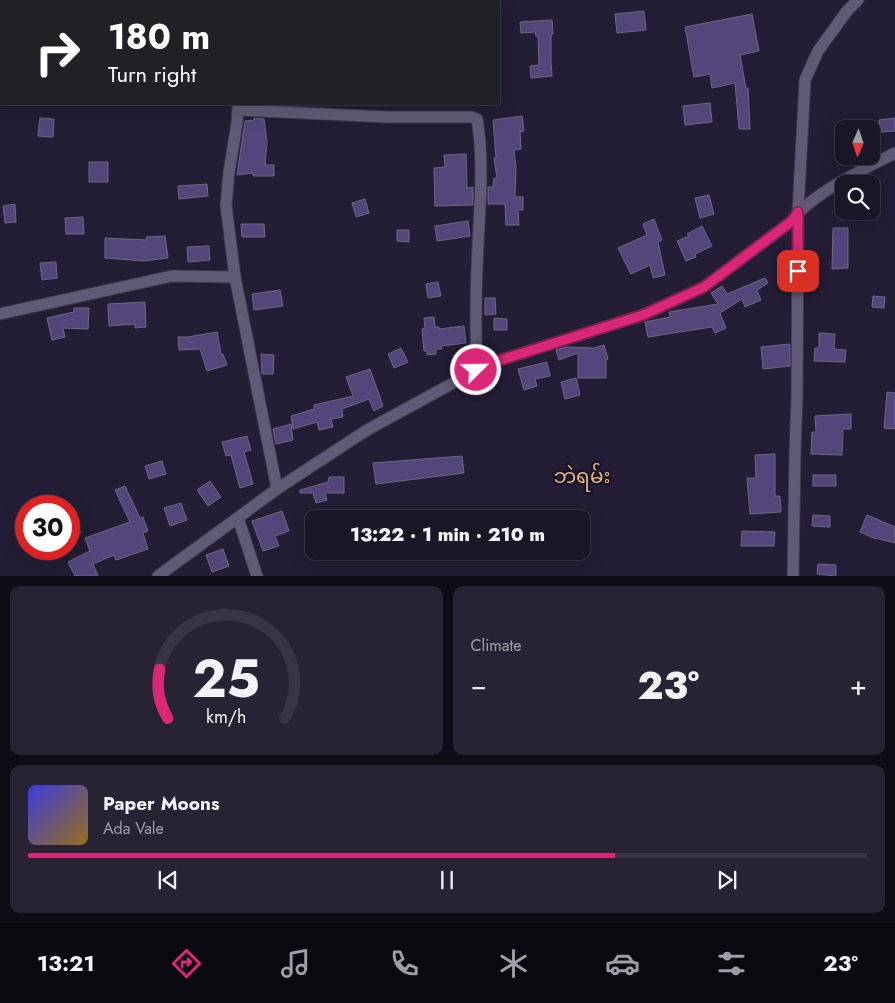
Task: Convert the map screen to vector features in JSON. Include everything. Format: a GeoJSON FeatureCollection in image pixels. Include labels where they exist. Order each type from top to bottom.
{"type":"FeatureCollection","features":[{"type":"Feature","properties":{"kind":"street"},"geometry":{"type":"LineString","coordinates":[[793,576],[798,212],[805,80],[818,51],[847,11],[858,0]]}},
{"type":"Feature","properties":{"kind":"street"},"geometry":{"type":"LineString","coordinates":[[277,490],[235,277],[226,206],[238,107],[387,116],[471,117],[477,119],[481,192],[477,264],[476,370]]}},
{"type":"Feature","properties":{"kind":"street"},"geometry":{"type":"LineString","coordinates":[[158,576],[277,490],[367,430],[488,364],[643,315],[704,287],[792,221],[798,212],[845,180],[895,153]]}},
{"type":"Feature","properties":{"kind":"street"},"geometry":{"type":"LineString","coordinates":[[0,314],[172,276],[235,277]]}},
{"type":"Feature","properties":{"kind":"street"},"geometry":{"type":"LineString","coordinates":[[238,518],[257,576]]}},
{"type":"Feature","properties":{"kind":"building"},"geometry":{"type":"Polygon","coordinates":[[[644,11],[646,30],[617,33],[615,14],[644,11]]]}},
{"type":"Feature","properties":{"kind":"building"},"geometry":{"type":"Polygon","coordinates":[[[752,14],[759,51],[740,55],[746,88],[748,88],[750,129],[739,129],[735,83],[712,88],[710,74],[694,77],[685,27],[752,14]]]}},
{"type":"Feature","properties":{"kind":"building"},"geometry":{"type":"Polygon","coordinates":[[[552,20],[552,76],[531,78],[530,66],[539,65],[538,36],[536,36],[535,32],[521,33],[520,22],[552,20]]]}},
{"type":"Feature","properties":{"kind":"building"},"geometry":{"type":"Polygon","coordinates":[[[710,103],[712,122],[685,125],[683,106],[710,103]]]}},
{"type":"Feature","properties":{"kind":"building"},"geometry":{"type":"Polygon","coordinates":[[[522,116],[524,131],[520,132],[521,149],[514,150],[516,167],[515,197],[523,197],[523,210],[518,210],[519,225],[506,225],[505,204],[488,204],[488,187],[493,187],[494,178],[497,178],[494,158],[496,158],[493,120],[522,116]]]}},
{"type":"Feature","properties":{"kind":"building"},"geometry":{"type":"Polygon","coordinates":[[[40,118],[54,119],[53,137],[38,136],[40,118]]]}},
{"type":"Feature","properties":{"kind":"building"},"geometry":{"type":"Polygon","coordinates":[[[254,118],[264,119],[267,142],[265,165],[274,165],[274,176],[253,176],[253,173],[237,175],[245,121],[254,120],[254,118]]]}},
{"type":"Feature","properties":{"kind":"building"},"geometry":{"type":"Polygon","coordinates":[[[895,118],[895,131],[881,132],[879,120],[895,118]]]}},
{"type":"Feature","properties":{"kind":"building"},"geometry":{"type":"Polygon","coordinates":[[[466,154],[467,188],[473,187],[473,205],[435,206],[434,168],[445,167],[444,155],[466,154]]]}},
{"type":"Feature","properties":{"kind":"building"},"geometry":{"type":"Polygon","coordinates":[[[89,162],[108,162],[108,182],[89,182],[89,162]]]}},
{"type":"Feature","properties":{"kind":"building"},"geometry":{"type":"Polygon","coordinates":[[[207,184],[208,196],[179,199],[178,186],[207,184]]]}},
{"type":"Feature","properties":{"kind":"building"},"geometry":{"type":"Polygon","coordinates":[[[709,195],[714,214],[700,218],[695,198],[709,195]]]}},
{"type":"Feature","properties":{"kind":"building"},"geometry":{"type":"Polygon","coordinates":[[[365,199],[369,213],[356,217],[352,203],[365,199]]]}},
{"type":"Feature","properties":{"kind":"building"},"geometry":{"type":"Polygon","coordinates":[[[15,204],[16,222],[5,223],[3,206],[15,204]]]}},
{"type":"Feature","properties":{"kind":"building"},"geometry":{"type":"Polygon","coordinates":[[[83,217],[84,234],[66,234],[65,218],[83,217]]]}},
{"type":"Feature","properties":{"kind":"building"},"geometry":{"type":"Polygon","coordinates":[[[654,219],[662,240],[658,242],[665,275],[653,278],[650,265],[631,274],[618,248],[647,235],[643,224],[654,219]]]}},
{"type":"Feature","properties":{"kind":"building"},"geometry":{"type":"Polygon","coordinates":[[[468,221],[470,236],[437,241],[435,226],[468,221]]]}},
{"type":"Feature","properties":{"kind":"building"},"geometry":{"type":"Polygon","coordinates":[[[241,224],[264,224],[265,237],[242,237],[241,224]]]}},
{"type":"Feature","properties":{"kind":"building"},"geometry":{"type":"Polygon","coordinates":[[[702,226],[712,246],[695,254],[696,257],[686,261],[677,241],[689,236],[687,234],[702,226]]]}},
{"type":"Feature","properties":{"kind":"building"},"geometry":{"type":"Polygon","coordinates":[[[833,228],[848,228],[848,268],[832,269],[833,228]]]}},
{"type":"Feature","properties":{"kind":"building"},"geometry":{"type":"Polygon","coordinates":[[[397,230],[409,230],[409,242],[397,241],[397,230]]]}},
{"type":"Feature","properties":{"kind":"building"},"geometry":{"type":"Polygon","coordinates":[[[165,236],[168,258],[143,261],[105,258],[105,238],[147,240],[146,237],[165,236]]]}},
{"type":"Feature","properties":{"kind":"building"},"geometry":{"type":"Polygon","coordinates":[[[209,246],[210,260],[188,262],[187,247],[209,246]]]}},
{"type":"Feature","properties":{"kind":"building"},"geometry":{"type":"Polygon","coordinates":[[[56,262],[57,278],[42,280],[40,263],[56,262]]]}},
{"type":"Feature","properties":{"kind":"building"},"geometry":{"type":"Polygon","coordinates":[[[765,278],[768,283],[757,290],[761,300],[745,307],[742,299],[720,313],[726,328],[715,333],[712,327],[648,337],[645,322],[670,317],[669,312],[718,304],[711,293],[722,286],[727,294],[765,278]]]}},
{"type":"Feature","properties":{"kind":"building"},"geometry":{"type":"Polygon","coordinates":[[[438,282],[441,296],[428,298],[426,284],[438,282]]]}},
{"type":"Feature","properties":{"kind":"building"},"geometry":{"type":"Polygon","coordinates":[[[280,290],[283,306],[254,310],[252,294],[280,290]]]}},
{"type":"Feature","properties":{"kind":"building"},"geometry":{"type":"Polygon","coordinates":[[[873,296],[885,297],[884,308],[872,307],[873,296]]]}},
{"type":"Feature","properties":{"kind":"building"},"geometry":{"type":"Polygon","coordinates":[[[485,298],[495,298],[496,314],[485,315],[485,298]]]}},
{"type":"Feature","properties":{"kind":"building"},"geometry":{"type":"Polygon","coordinates":[[[145,302],[146,327],[135,328],[135,324],[109,326],[108,304],[145,302]]]}},
{"type":"Feature","properties":{"kind":"building"},"geometry":{"type":"Polygon","coordinates":[[[74,308],[89,308],[88,329],[63,328],[65,337],[52,340],[47,318],[74,312],[74,308]]]}},
{"type":"Feature","properties":{"kind":"building"},"geometry":{"type":"Polygon","coordinates":[[[434,317],[435,327],[439,327],[439,329],[464,326],[466,343],[441,346],[442,349],[436,349],[436,354],[427,355],[427,351],[424,351],[422,329],[425,328],[424,318],[434,317]]]}},
{"type":"Feature","properties":{"kind":"building"},"geometry":{"type":"Polygon","coordinates":[[[494,318],[507,319],[507,330],[494,330],[494,318]]]}},
{"type":"Feature","properties":{"kind":"building"},"geometry":{"type":"Polygon","coordinates":[[[217,332],[221,354],[223,354],[227,365],[207,371],[200,349],[179,350],[178,337],[217,332]]]}},
{"type":"Feature","properties":{"kind":"building"},"geometry":{"type":"Polygon","coordinates":[[[819,333],[835,334],[834,349],[846,350],[845,362],[814,361],[815,348],[819,348],[819,333]]]}},
{"type":"Feature","properties":{"kind":"building"},"geometry":{"type":"Polygon","coordinates":[[[790,344],[790,366],[763,369],[761,347],[790,344]]]}},
{"type":"Feature","properties":{"kind":"building"},"geometry":{"type":"Polygon","coordinates":[[[604,345],[608,359],[606,360],[606,378],[578,378],[578,353],[559,360],[556,350],[566,347],[594,348],[604,345]]]}},
{"type":"Feature","properties":{"kind":"building"},"geometry":{"type":"Polygon","coordinates":[[[401,348],[408,362],[394,368],[388,354],[401,348]]]}},
{"type":"Feature","properties":{"kind":"building"},"geometry":{"type":"Polygon","coordinates":[[[261,354],[274,355],[273,374],[262,374],[261,354]]]}},
{"type":"Feature","properties":{"kind":"building"},"geometry":{"type":"Polygon","coordinates":[[[547,362],[550,376],[535,379],[537,386],[524,390],[518,369],[547,362]]]}},
{"type":"Feature","properties":{"kind":"building"},"geometry":{"type":"Polygon","coordinates":[[[370,369],[383,406],[374,411],[369,399],[342,409],[343,417],[331,419],[333,427],[319,430],[317,422],[293,429],[291,416],[314,409],[314,405],[353,396],[346,377],[370,369]]]}},
{"type":"Feature","properties":{"kind":"building"},"geometry":{"type":"Polygon","coordinates":[[[576,378],[580,395],[565,399],[561,382],[576,378]]]}},
{"type":"Feature","properties":{"kind":"building"},"geometry":{"type":"Polygon","coordinates":[[[887,392],[895,393],[895,429],[884,428],[887,392]]]}},
{"type":"Feature","properties":{"kind":"building"},"geometry":{"type":"Polygon","coordinates":[[[851,414],[851,429],[843,429],[842,455],[811,454],[812,432],[816,432],[815,416],[851,414]]]}},
{"type":"Feature","properties":{"kind":"building"},"geometry":{"type":"Polygon","coordinates":[[[291,424],[293,440],[276,444],[273,429],[291,424]]]}},
{"type":"Feature","properties":{"kind":"building"},"geometry":{"type":"Polygon","coordinates":[[[247,436],[251,450],[244,452],[253,484],[240,488],[231,455],[226,456],[222,442],[247,436]]]}},
{"type":"Feature","properties":{"kind":"building"},"geometry":{"type":"Polygon","coordinates":[[[775,454],[775,496],[780,496],[781,512],[750,514],[747,478],[756,478],[755,455],[775,454]]]}},
{"type":"Feature","properties":{"kind":"building"},"geometry":{"type":"Polygon","coordinates":[[[462,456],[464,473],[376,484],[373,463],[462,456]]]}},
{"type":"Feature","properties":{"kind":"building"},"geometry":{"type":"Polygon","coordinates":[[[162,461],[166,474],[149,479],[145,466],[162,461]]]}},
{"type":"Feature","properties":{"kind":"building"},"geometry":{"type":"Polygon","coordinates":[[[813,475],[836,475],[836,486],[813,486],[813,475]]]}},
{"type":"Feature","properties":{"kind":"building"},"geometry":{"type":"Polygon","coordinates":[[[329,477],[344,477],[344,493],[325,493],[327,500],[316,503],[313,493],[300,493],[300,490],[328,482],[329,477]]]}},
{"type":"Feature","properties":{"kind":"building"},"geometry":{"type":"Polygon","coordinates":[[[210,481],[221,497],[208,506],[197,490],[210,481]]]}},
{"type":"Feature","properties":{"kind":"building"},"geometry":{"type":"Polygon","coordinates":[[[125,486],[140,518],[143,517],[148,531],[143,533],[148,549],[116,560],[114,555],[93,564],[98,576],[75,576],[68,562],[80,560],[80,556],[90,551],[85,538],[130,522],[115,490],[125,486]]]}},
{"type":"Feature","properties":{"kind":"building"},"geometry":{"type":"Polygon","coordinates":[[[181,503],[187,520],[170,526],[164,508],[181,503]]]}},
{"type":"Feature","properties":{"kind":"building"},"geometry":{"type":"Polygon","coordinates":[[[282,511],[289,531],[275,536],[279,546],[263,551],[252,521],[282,511]]]}},
{"type":"Feature","properties":{"kind":"building"},"geometry":{"type":"Polygon","coordinates":[[[813,515],[830,516],[830,527],[812,526],[813,515]]]}},
{"type":"Feature","properties":{"kind":"building"},"geometry":{"type":"Polygon","coordinates":[[[867,515],[895,527],[895,543],[876,539],[860,532],[867,515]]]}},
{"type":"Feature","properties":{"kind":"building"},"geometry":{"type":"Polygon","coordinates":[[[742,531],[775,532],[774,546],[741,546],[742,531]]]}},
{"type":"Feature","properties":{"kind":"building"},"geometry":{"type":"Polygon","coordinates":[[[223,549],[229,566],[212,572],[206,555],[223,549]]]}},
{"type":"Feature","properties":{"kind":"building"},"geometry":{"type":"Polygon","coordinates":[[[818,564],[836,565],[836,576],[817,574],[818,564]]]}},
{"type":"Feature","properties":{"kind":"district","name":"ဘဲရမ်း"},"geometry":{"type":"Point","coordinates":[582,476]}},
{"type":"Feature","properties":{"kind":"route"},"geometry":{"type":"LineString","coordinates":[[476,370],[488,364],[643,315],[704,287],[792,221],[798,212],[798,271]]}}]}
